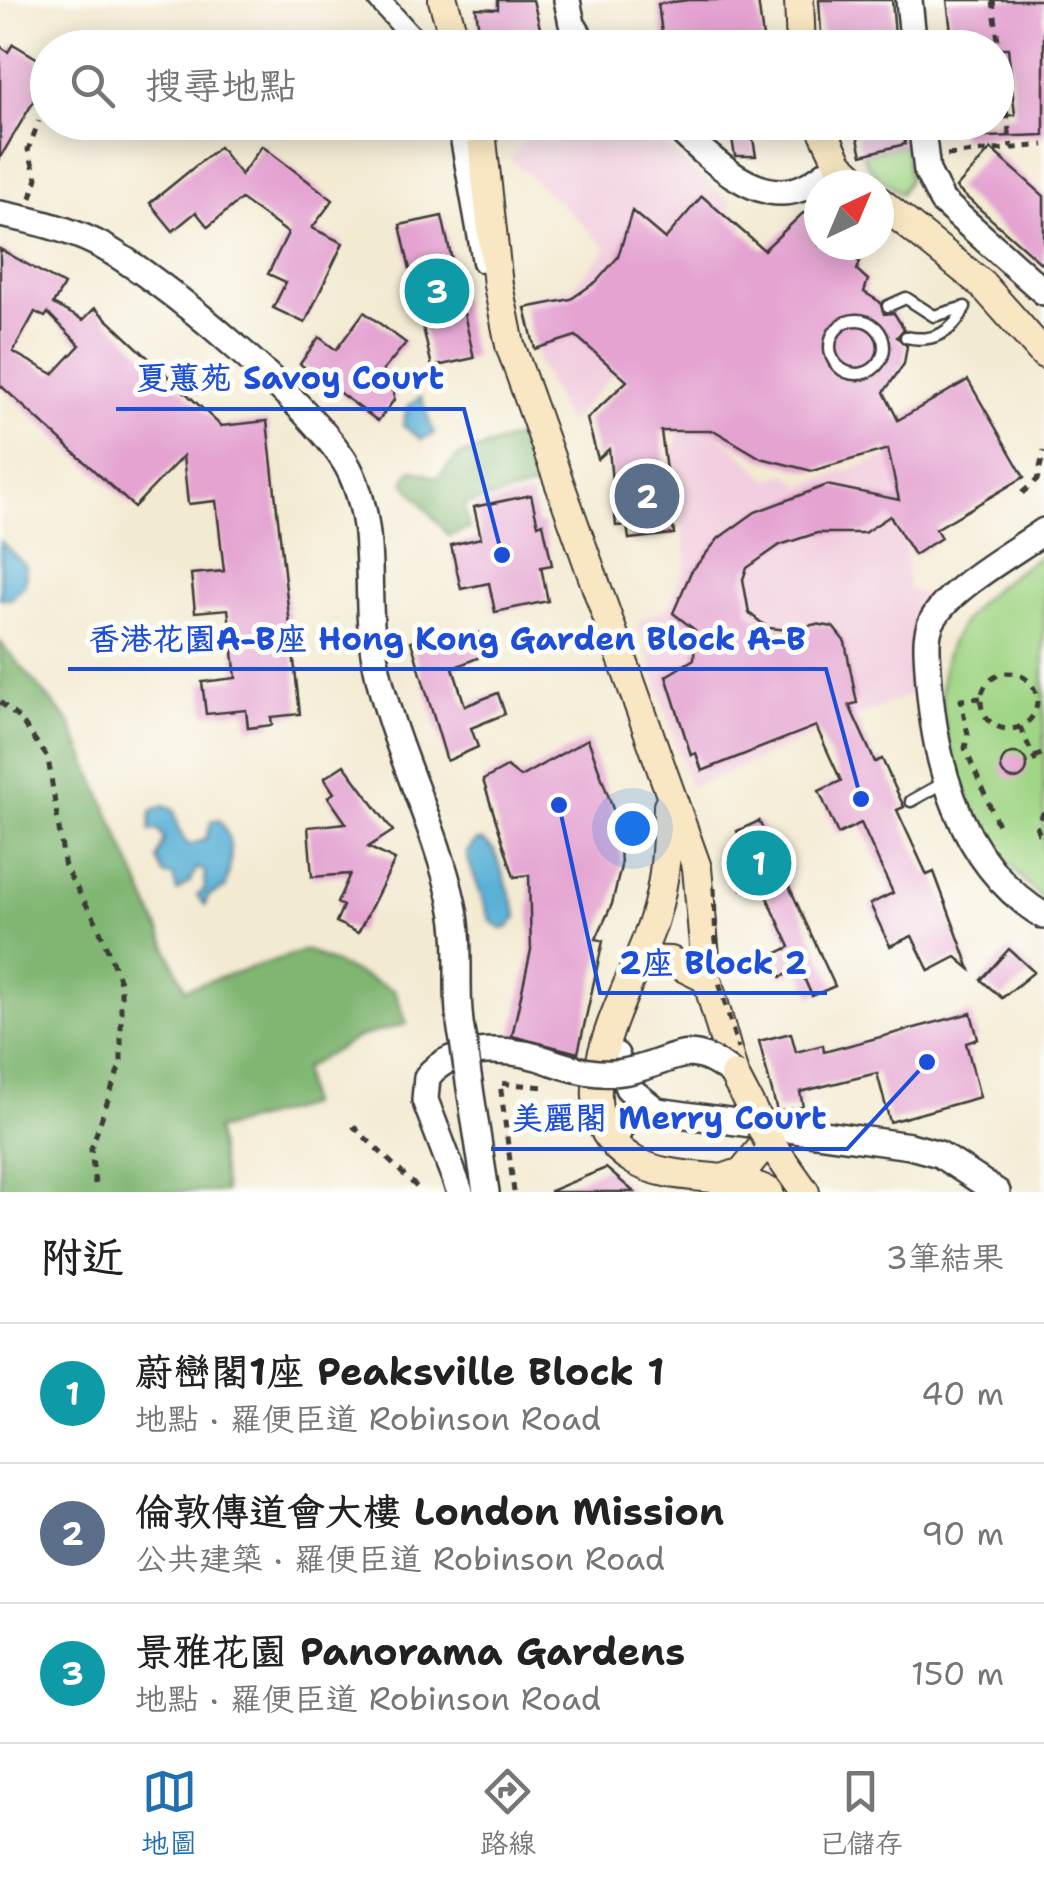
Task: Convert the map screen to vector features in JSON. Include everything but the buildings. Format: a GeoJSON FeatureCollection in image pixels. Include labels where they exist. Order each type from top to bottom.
{"type":"FeatureCollection","features":[{"type":"Feature","properties":{"kind":"main road"},"geometry":{"type":"LineString","coordinates":[[443,0],[452,30]]}},
{"type":"Feature","properties":{"kind":"main road"},"geometry":{"type":"LineString","coordinates":[[799,0],[800,30]]}},
{"type":"Feature","properties":{"kind":"main road"},"geometry":{"type":"LineString","coordinates":[[482,140],[498,285],[510,345],[668,794],[708,889],[707,978],[737,1066],[768,1140],[805,1192]]}},
{"type":"Feature","properties":{"kind":"main road"},"geometry":{"type":"LineString","coordinates":[[828,140],[846,170]]}},
{"type":"Feature","properties":{"kind":"main road"},"geometry":{"type":"LineString","coordinates":[[894,213],[982,284],[1032,335],[1044,354]]}},
{"type":"Feature","properties":{"kind":"main road"},"geometry":{"type":"LineString","coordinates":[[668,794],[667,866],[640,960],[594,1087],[601,1120],[612,1142],[650,1168],[725,1178],[769,1192]]}},
{"type":"Feature","properties":{"kind":"main road"},"geometry":{"type":"LineString","coordinates":[[640,960],[671,961],[707,978]]}},
{"type":"Feature","properties":{"kind":"main road"},"geometry":{"type":"LineString","coordinates":[[725,1178],[742,1172],[768,1140]]}},
{"type":"Feature","properties":{"kind":"street"},"geometry":{"type":"LineString","coordinates":[[379,0],[406,30]]}},
{"type":"Feature","properties":{"kind":"street"},"geometry":{"type":"LineString","coordinates":[[568,0],[576,30]]}},
{"type":"Feature","properties":{"kind":"street"},"geometry":{"type":"LineString","coordinates":[[910,0],[912,30]]}},
{"type":"Feature","properties":{"kind":"street"},"geometry":{"type":"LineString","coordinates":[[461,140],[484,264],[510,345]]}},
{"type":"Feature","properties":{"kind":"street"},"geometry":{"type":"LineString","coordinates":[[692,140],[722,166],[762,187],[800,190],[839,164]]}},
{"type":"Feature","properties":{"kind":"street"},"geometry":{"type":"LineString","coordinates":[[923,140],[927,172],[942,201],[1044,292]]}},
{"type":"Feature","properties":{"kind":"street"},"geometry":{"type":"LineString","coordinates":[[0,214],[76,234],[132,265],[296,401],[341,454],[356,483],[369,530],[369,612],[378,676],[453,904],[463,1040],[486,1192]]}},
{"type":"Feature","properties":{"kind":"street"},"geometry":{"type":"LineString","coordinates":[[1044,531],[958,594],[936,614],[928,630],[930,711],[946,782],[983,860],[1007,887],[1044,916]]}},
{"type":"Feature","properties":{"kind":"street"},"geometry":{"type":"LineString","coordinates":[[614,1025],[622,1078],[636,1096],[657,1110]]}},
{"type":"Feature","properties":{"kind":"street"},"geometry":{"type":"LineString","coordinates":[[460,1192],[425,1100],[430,1073],[445,1063],[497,1050],[522,1052],[550,1074],[608,1073],[693,1053],[737,1066]]}},
{"type":"Feature","properties":{"kind":"street"},"geometry":{"type":"LineString","coordinates":[[612,1142],[630,1114],[657,1110],[910,1146],[940,1154],[997,1192]]}},
{"type":"Feature","properties":{"kind":"lane"},"geometry":{"type":"LineString","coordinates":[[906,338],[925,339],[946,332],[982,284]]}},
{"type":"Feature","properties":{"kind":"lane"},"geometry":{"type":"LineString","coordinates":[[888,306],[906,298],[934,316],[964,307]]}},
{"type":"Feature","properties":{"kind":"lane"},"geometry":{"type":"LineString","coordinates":[[863,320],[879,330],[882,358],[870,371],[851,373],[836,363],[830,345],[837,328],[863,320]]}},
{"type":"Feature","properties":{"kind":"lane"},"geometry":{"type":"LineString","coordinates":[[911,801],[946,782]]}},
{"type":"Feature","properties":{"kind":"path"},"geometry":{"type":"LineString","coordinates":[[994,0],[997,30]]}},
{"type":"Feature","properties":{"kind":"path"},"geometry":{"type":"LineString","coordinates":[[30,203],[37,178],[28,150],[32,140]]}},
{"type":"Feature","properties":{"kind":"path"},"geometry":{"type":"LineString","coordinates":[[1010,140],[1011,148]]}},
{"type":"Feature","properties":{"kind":"path"},"geometry":{"type":"LineString","coordinates":[[939,156],[1044,145]]}},
{"type":"Feature","properties":{"kind":"path"},"geometry":{"type":"LineString","coordinates":[[1022,492],[1042,470],[1044,451]]}},
{"type":"Feature","properties":{"kind":"path"},"geometry":{"type":"LineString","coordinates":[[1006,673],[1024,677],[1036,692],[1036,710],[1020,727],[1008,729],[991,722],[979,698],[989,681],[1006,673]]}},
{"type":"Feature","properties":{"kind":"path"},"geometry":{"type":"LineString","coordinates":[[1036,692],[1044,689]]}},
{"type":"Feature","properties":{"kind":"path"},"geometry":{"type":"LineString","coordinates":[[979,698],[961,700],[968,736],[965,748],[998,824]]}},
{"type":"Feature","properties":{"kind":"path"},"geometry":{"type":"LineString","coordinates":[[0,702],[20,719],[48,758],[65,868],[97,923],[121,984],[121,1062],[92,1148],[96,1192]]}},
{"type":"Feature","properties":{"kind":"path"},"geometry":{"type":"LineString","coordinates":[[1020,727],[1035,760],[1044,753]]}},
{"type":"Feature","properties":{"kind":"path"},"geometry":{"type":"LineString","coordinates":[[1044,812],[1036,825],[1039,833],[1044,832]]}},
{"type":"Feature","properties":{"kind":"path"},"geometry":{"type":"LineString","coordinates":[[708,889],[718,975],[737,1066]]}},
{"type":"Feature","properties":{"kind":"path"},"geometry":{"type":"LineString","coordinates":[[514,1192],[500,1083],[550,1074]]}},
{"type":"Feature","properties":{"kind":"path"},"geometry":{"type":"LineString","coordinates":[[354,1126],[422,1192]]}},
{"type":"Feature","properties":{"kind":"shaded area"},"geometry":{"type":"Polygon","coordinates":[[[525,140],[657,140],[732,204],[727,211],[745,226],[568,424],[539,364],[523,299],[573,287],[608,248],[510,158],[525,140]]]}},
{"type":"Feature","properties":{"kind":"shaded area"},"geometry":{"type":"Polygon","coordinates":[[[676,431],[715,431],[769,479],[787,474],[802,486],[895,454],[909,589],[928,595],[918,691],[690,788],[638,621],[668,608],[687,560],[671,447],[678,445],[676,431]]]}},
{"type":"Feature","properties":{"kind":"green space"},"geometry":{"type":"Polygon","coordinates":[[[905,144],[909,180],[900,194],[894,189],[894,170],[871,170],[862,155],[905,144]]]}},
{"type":"Feature","properties":{"kind":"green space"},"geometry":{"type":"Polygon","coordinates":[[[519,436],[536,487],[464,505],[469,529],[449,536],[404,482],[412,469],[437,478],[458,456],[519,436]]]}},
{"type":"Feature","properties":{"kind":"green space"},"geometry":{"type":"Polygon","coordinates":[[[1044,554],[1044,900],[1020,877],[977,815],[948,742],[942,705],[944,669],[962,623],[993,590],[1044,554]]]}},
{"type":"Feature","properties":{"kind":"green space"},"geometry":{"type":"Polygon","coordinates":[[[0,642],[70,723],[185,989],[306,950],[395,991],[407,1024],[359,1037],[303,1069],[308,1105],[216,1130],[225,1192],[0,1192],[0,642]]]}},
{"type":"Feature","properties":{"kind":"water"},"geometry":{"type":"Polygon","coordinates":[[[421,397],[434,434],[421,439],[403,426],[407,407],[421,397]]]}},
{"type":"Feature","properties":{"kind":"water"},"geometry":{"type":"Polygon","coordinates":[[[0,541],[26,566],[25,584],[11,599],[0,598],[0,541]]]}},
{"type":"Feature","properties":{"kind":"water"},"geometry":{"type":"Polygon","coordinates":[[[163,806],[174,810],[178,829],[188,845],[205,840],[212,821],[219,820],[228,836],[230,861],[225,888],[208,896],[205,905],[197,895],[205,889],[205,872],[197,868],[190,882],[177,891],[173,876],[164,875],[157,859],[164,840],[159,830],[150,831],[151,811],[163,806]]]}},
{"type":"Feature","properties":{"kind":"water"},"geometry":{"type":"Polygon","coordinates":[[[476,841],[483,841],[494,850],[516,910],[517,917],[508,928],[501,929],[490,920],[468,859],[467,852],[476,841]]]}},
{"type":"Feature","properties":{"kind":"place","name":"景雅花園 Panorama Gardens"},"geometry":{"type":"Point","coordinates":[437,291]}},
{"type":"Feature","properties":{"kind":"place","name":"倫敦傳道會大樓 London Mission"},"geometry":{"type":"Point","coordinates":[647,496]}},
{"type":"Feature","properties":{"kind":"place","name":"夏蕙苑 Savoy Court"},"geometry":{"type":"Point","coordinates":[502,555]}},
{"type":"Feature","properties":{"kind":"place","name":"香港花園A-B座 Hong Kong Garden Block A-B"},"geometry":{"type":"Point","coordinates":[861,799]}},
{"type":"Feature","properties":{"kind":"place","name":"2座 Block 2"},"geometry":{"type":"Point","coordinates":[559,805]}},
{"type":"Feature","properties":{"kind":"place","name":"蔚巒閣1座 Peaksville Block 1"},"geometry":{"type":"Point","coordinates":[759,863]}},
{"type":"Feature","properties":{"kind":"place","name":"美麗閣 Merry Court"},"geometry":{"type":"Point","coordinates":[927,1062]}}]}
